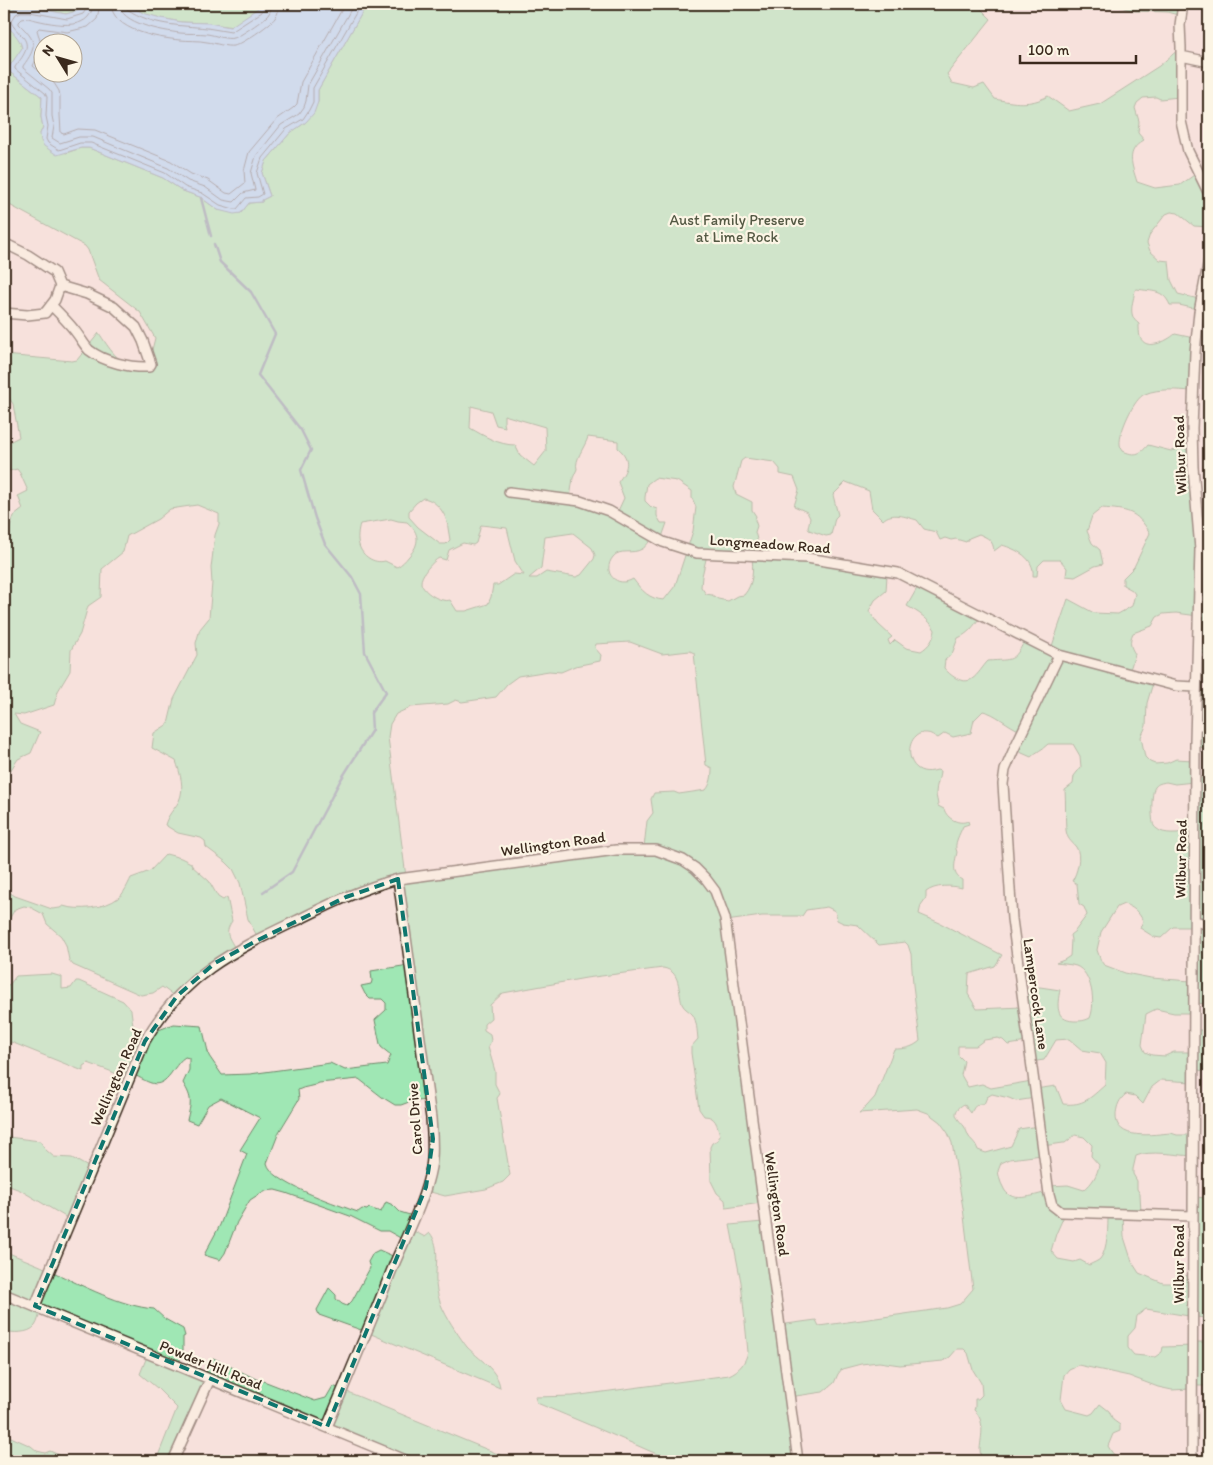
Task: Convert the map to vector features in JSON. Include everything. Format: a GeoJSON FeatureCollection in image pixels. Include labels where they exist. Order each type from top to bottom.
{"type":"FeatureCollection","features":[{"type":"Feature","properties":{"kind":"street"},"geometry":{"type":"LineString","coordinates":[[1183,4],[1180,25],[1180,109],[1184,136],[1195,168],[1209,194]]}},
{"type":"Feature","properties":{"kind":"street"},"geometry":{"type":"LineString","coordinates":[[1181,56],[1209,62]]}},
{"type":"Feature","properties":{"kind":"street"},"geometry":{"type":"LineString","coordinates":[[4,243],[28,255],[54,272],[60,286],[55,300],[45,313],[4,313]]}},
{"type":"Feature","properties":{"kind":"street","name":"Wilbur Road"},"geometry":{"type":"LineString","coordinates":[[1192,1461],[1196,687],[1200,549],[1193,467],[1192,428],[1195,352],[1199,312],[1209,259]]}},
{"type":"Feature","properties":{"kind":"street"},"geometry":{"type":"LineString","coordinates":[[50,305],[68,322],[88,349],[96,354],[120,364],[141,368],[150,367],[152,364],[136,327],[114,308],[87,294],[60,286]]}},
{"type":"Feature","properties":{"kind":"street","name":"Longmeadow Road"},"geometry":{"type":"LineString","coordinates":[[509,492],[580,501],[609,511],[663,542],[697,553],[807,558],[898,573],[1059,655],[1176,686],[1196,687]]}},
{"type":"Feature","properties":{"kind":"street","name":"Lampercock Lane"},"geometry":{"type":"LineString","coordinates":[[1059,655],[1014,749],[1005,770],[1003,784],[1012,919],[1049,1194],[1052,1205],[1061,1212],[1193,1216]]}},
{"type":"Feature","properties":{"kind":"street"},"geometry":{"type":"LineString","coordinates":[[1196,725],[1209,725]]}},
{"type":"Feature","properties":{"kind":"street","name":"Wellington Road"},"geometry":{"type":"LineString","coordinates":[[35,1306],[145,1042],[157,1021],[177,996],[215,963],[346,897],[372,886],[398,879],[616,850],[656,850],[683,860],[696,868],[715,891],[725,918],[798,1461]]}},
{"type":"Feature","properties":{"kind":"street","name":"Carol Drive"},"geometry":{"type":"LineString","coordinates":[[327,1427],[409,1231],[426,1187],[431,1166],[433,1139],[431,1118],[398,879]]}},
{"type":"Feature","properties":{"kind":"street"},"geometry":{"type":"LineString","coordinates":[[1195,921],[1209,925]]}},
{"type":"Feature","properties":{"kind":"street","name":"Powder Hill Road"},"geometry":{"type":"LineString","coordinates":[[4,1294],[408,1461]]}},
{"type":"Feature","properties":{"kind":"street"},"geometry":{"type":"LineString","coordinates":[[173,1461],[210,1379]]}},
{"type":"Feature","properties":{"kind":"highlighted area"},"geometry":{"type":"Polygon","coordinates":[[[398,879],[433,1139],[426,1187],[327,1427],[35,1306],[145,1041],[177,996],[215,963],[256,941],[346,897],[398,879]]]}},
{"type":"Feature","properties":{"kind":"green space","name":"Aust Family Preserve at Lime Rock"},"geometry":{"type":"Polygon","coordinates":[[[4,4],[82,4],[81,10],[66,14],[40,9],[20,41],[22,49],[7,70],[42,97],[41,117],[43,127],[40,134],[66,153],[81,148],[89,148],[163,178],[183,191],[200,197],[218,210],[241,213],[249,203],[262,202],[262,200],[270,196],[262,173],[266,161],[290,133],[306,122],[318,102],[318,90],[367,4],[976,4],[991,19],[947,74],[952,83],[974,88],[984,84],[995,99],[1009,102],[1035,101],[1048,96],[1069,111],[1100,104],[1159,66],[1179,49],[1179,97],[1143,98],[1137,103],[1135,108],[1139,121],[1138,133],[1144,140],[1134,149],[1132,159],[1137,182],[1155,188],[1180,185],[1197,173],[1209,196],[1209,227],[1194,226],[1178,213],[1171,212],[1166,214],[1150,234],[1147,243],[1150,251],[1160,260],[1169,261],[1171,280],[1178,294],[1199,299],[1197,309],[1170,305],[1161,294],[1137,289],[1135,290],[1132,313],[1135,321],[1139,324],[1140,337],[1147,344],[1157,344],[1175,334],[1194,338],[1192,391],[1162,390],[1145,394],[1136,402],[1128,416],[1120,444],[1123,451],[1130,454],[1139,453],[1148,445],[1171,451],[1191,447],[1198,524],[1209,527],[1209,654],[1199,653],[1198,616],[1176,613],[1163,614],[1157,617],[1152,626],[1133,633],[1131,644],[1135,654],[1128,676],[1153,683],[1147,703],[1146,726],[1141,737],[1145,757],[1155,764],[1167,763],[1176,759],[1193,760],[1196,778],[1209,778],[1209,1003],[1195,1004],[1191,1013],[1174,1013],[1156,1009],[1146,1014],[1142,1045],[1145,1052],[1152,1055],[1165,1056],[1174,1052],[1193,1052],[1194,1030],[1209,1030],[1209,1071],[1194,1070],[1192,1082],[1161,1080],[1152,1087],[1143,1104],[1135,1096],[1126,1094],[1119,1103],[1116,1114],[1117,1123],[1128,1133],[1192,1135],[1192,1156],[1155,1153],[1136,1156],[1133,1174],[1140,1194],[1141,1212],[1123,1214],[1124,1237],[1132,1262],[1139,1273],[1163,1283],[1177,1283],[1192,1271],[1193,1197],[1209,1198],[1209,1318],[1146,1309],[1137,1316],[1135,1328],[1128,1336],[1128,1348],[1134,1355],[1155,1357],[1162,1352],[1163,1347],[1193,1346],[1197,1342],[1209,1342],[1209,1386],[1194,1386],[1190,1389],[1172,1390],[1129,1376],[1078,1365],[1069,1369],[1064,1375],[1061,1400],[1066,1409],[1089,1415],[1100,1404],[1109,1411],[1113,1420],[1120,1425],[1120,1431],[1113,1434],[1108,1446],[1119,1458],[1129,1457],[1131,1461],[982,1461],[980,1454],[981,1424],[974,1410],[975,1399],[982,1395],[981,1383],[973,1370],[968,1353],[964,1349],[957,1349],[950,1357],[943,1361],[900,1365],[879,1362],[842,1369],[834,1383],[823,1392],[789,1397],[797,1461],[678,1461],[652,1452],[537,1403],[535,1397],[573,1396],[729,1375],[739,1368],[744,1363],[748,1352],[741,1282],[730,1225],[763,1222],[779,1325],[816,1320],[819,1326],[947,1308],[960,1304],[973,1289],[963,1208],[952,1143],[948,1133],[940,1122],[928,1113],[917,1109],[859,1113],[875,1097],[894,1049],[908,1048],[920,1041],[911,954],[908,945],[905,942],[879,945],[858,925],[843,923],[837,920],[835,911],[827,907],[806,910],[802,916],[762,916],[726,921],[761,1203],[726,1208],[725,1200],[717,1193],[711,1181],[710,1147],[712,1143],[718,1140],[720,1135],[714,1119],[704,1116],[699,1109],[691,1053],[691,1047],[698,1039],[696,1024],[693,1015],[682,1004],[676,977],[669,970],[663,968],[586,978],[503,993],[490,1005],[491,1018],[484,1024],[484,1030],[490,1034],[491,1041],[488,1047],[495,1071],[495,1084],[500,1094],[497,1098],[510,1175],[503,1182],[486,1189],[445,1196],[427,1191],[431,1163],[427,1100],[395,1105],[359,1079],[319,1083],[298,1090],[299,1099],[279,1132],[267,1163],[271,1170],[279,1178],[291,1185],[358,1212],[369,1208],[381,1212],[386,1202],[393,1205],[400,1212],[413,1216],[410,1229],[425,1237],[430,1233],[435,1244],[437,1289],[446,1315],[467,1347],[492,1370],[499,1382],[500,1388],[364,1331],[319,1315],[317,1310],[329,1288],[336,1295],[336,1299],[342,1304],[347,1306],[352,1301],[370,1268],[368,1262],[373,1253],[379,1250],[395,1257],[404,1240],[388,1231],[380,1231],[350,1216],[286,1193],[275,1190],[264,1191],[250,1200],[237,1222],[225,1253],[220,1260],[204,1255],[220,1225],[247,1154],[240,1150],[260,1118],[221,1098],[208,1105],[197,1124],[187,1120],[190,1101],[183,1083],[189,1070],[189,1058],[183,1058],[164,1081],[155,1084],[131,1073],[127,1079],[88,1063],[83,1066],[83,1071],[11,1042],[4,1050],[4,987],[10,984],[16,976],[52,974],[62,977],[62,989],[71,988],[76,981],[79,981],[123,1001],[131,1010],[133,1025],[146,1035],[174,1024],[202,1026],[209,1056],[222,1075],[250,1074],[330,1063],[345,1070],[387,1065],[391,1055],[381,1047],[375,1020],[386,1010],[386,1003],[382,999],[370,999],[361,986],[371,984],[371,971],[409,965],[397,880],[258,938],[248,919],[240,883],[233,869],[206,847],[205,841],[201,838],[178,833],[165,825],[181,796],[181,781],[176,761],[152,748],[154,733],[168,724],[174,699],[197,655],[196,643],[200,629],[209,618],[212,583],[211,568],[219,514],[197,505],[170,509],[158,519],[127,536],[123,552],[102,569],[101,597],[88,606],[80,634],[71,650],[70,671],[58,691],[54,705],[24,715],[14,714],[20,724],[40,732],[31,753],[18,759],[6,777],[4,789],[4,544],[14,516],[23,509],[18,496],[28,491],[20,473],[17,469],[9,471],[8,462],[4,458],[4,442],[19,437],[13,404],[4,394],[4,355],[77,360],[99,333],[110,350],[119,359],[124,363],[137,367],[150,358],[155,338],[140,312],[99,280],[85,246],[4,202],[4,4]],[[471,406],[470,428],[497,442],[515,445],[520,455],[534,466],[546,451],[545,427],[504,415],[505,427],[496,425],[491,411],[471,406]],[[588,437],[578,458],[570,498],[618,511],[624,498],[618,482],[627,464],[625,456],[618,448],[618,441],[588,437]],[[745,458],[741,461],[734,487],[736,494],[752,502],[752,510],[756,516],[757,526],[755,532],[758,543],[758,555],[887,575],[886,591],[875,600],[869,611],[878,624],[892,637],[888,640],[890,645],[895,640],[906,648],[921,651],[929,645],[932,639],[935,630],[930,622],[907,606],[920,583],[980,617],[971,629],[958,638],[952,654],[945,660],[944,668],[956,678],[964,681],[972,679],[988,661],[1008,660],[1015,656],[1025,640],[1051,649],[1068,599],[1094,613],[1118,614],[1132,606],[1135,594],[1123,585],[1123,578],[1134,567],[1150,533],[1140,520],[1130,513],[1102,508],[1092,516],[1087,531],[1092,543],[1100,550],[1103,564],[1095,566],[1075,577],[1066,576],[1067,568],[1060,560],[1044,560],[1038,566],[1037,576],[1033,576],[1031,564],[1024,555],[1002,545],[994,551],[989,540],[979,534],[969,538],[966,542],[945,538],[940,540],[936,532],[924,529],[917,520],[895,515],[883,520],[872,509],[869,491],[846,482],[833,495],[838,515],[835,518],[831,535],[826,536],[809,530],[810,518],[807,512],[794,506],[799,490],[794,477],[780,474],[780,469],[774,462],[745,458]],[[655,478],[647,484],[645,501],[651,507],[657,509],[657,516],[661,523],[667,523],[661,540],[653,537],[638,551],[616,554],[609,568],[610,573],[616,580],[627,582],[633,579],[646,594],[664,600],[675,586],[693,531],[696,507],[692,498],[692,491],[677,481],[655,478]],[[423,498],[416,503],[409,511],[409,517],[418,527],[440,544],[446,544],[450,540],[446,518],[437,505],[428,499],[423,498]],[[391,519],[360,524],[359,545],[366,556],[373,560],[385,561],[397,567],[413,552],[417,543],[416,534],[407,522],[391,519]],[[481,525],[476,543],[473,545],[463,543],[449,550],[446,560],[439,558],[434,562],[427,569],[421,580],[425,590],[442,600],[450,600],[457,611],[466,611],[488,604],[493,585],[498,585],[514,574],[524,575],[515,561],[507,528],[481,525]],[[573,533],[545,537],[541,568],[529,578],[537,578],[546,572],[576,577],[581,575],[595,555],[592,548],[573,533]],[[707,555],[701,587],[706,594],[728,601],[737,596],[744,595],[750,586],[753,571],[752,555],[707,555]],[[630,642],[596,644],[595,648],[601,655],[600,661],[575,666],[561,672],[549,671],[518,676],[507,684],[496,697],[462,702],[456,700],[448,704],[411,707],[396,714],[390,724],[388,737],[406,877],[644,847],[647,821],[653,813],[651,799],[654,793],[674,792],[679,794],[706,790],[711,780],[712,768],[706,765],[694,653],[690,651],[662,654],[630,642]],[[983,711],[974,720],[971,733],[953,737],[945,733],[938,738],[928,733],[919,734],[913,739],[910,746],[912,762],[918,768],[926,771],[940,771],[936,793],[938,806],[944,809],[948,816],[954,820],[968,821],[969,824],[963,826],[956,846],[955,871],[956,875],[962,880],[962,888],[943,886],[926,892],[926,898],[921,905],[919,914],[1002,955],[995,966],[969,974],[968,994],[977,1009],[1022,1007],[1021,990],[1040,987],[1060,990],[1058,1006],[1060,1015],[1063,1018],[1082,1021],[1090,1018],[1093,1005],[1091,989],[1086,975],[1076,966],[1056,963],[1070,956],[1070,935],[1087,915],[1084,907],[1079,904],[1077,884],[1072,881],[1076,874],[1079,859],[1078,850],[1067,836],[1066,830],[1065,790],[1073,784],[1074,776],[1081,767],[1080,756],[1073,744],[1048,744],[1031,757],[1013,749],[1021,731],[992,714],[983,711]],[[1194,782],[1162,783],[1155,787],[1153,794],[1152,812],[1154,826],[1160,831],[1168,833],[1192,832],[1194,782]],[[1124,904],[1117,907],[1101,932],[1097,950],[1104,965],[1125,973],[1151,978],[1191,981],[1194,927],[1173,927],[1161,938],[1154,937],[1140,928],[1143,921],[1138,912],[1124,904]],[[998,1038],[984,1040],[976,1046],[958,1046],[958,1055],[964,1061],[961,1075],[968,1087],[982,1084],[991,1088],[1032,1081],[1035,1089],[1056,1086],[1063,1104],[1076,1104],[1086,1100],[1105,1085],[1106,1063],[1100,1053],[1082,1050],[1069,1039],[1056,1040],[1044,1060],[1031,1062],[1027,1042],[1008,1045],[998,1038]],[[992,1094],[987,1097],[984,1104],[979,1104],[971,1113],[964,1104],[957,1110],[956,1115],[978,1150],[986,1153],[1011,1146],[1019,1129],[1039,1126],[1035,1098],[1016,1101],[992,1094]],[[1075,1135],[1065,1143],[1043,1146],[1042,1155],[1010,1159],[1001,1163],[998,1171],[1006,1193],[1011,1196],[1023,1197],[1048,1192],[1049,1186],[1068,1185],[1084,1190],[1094,1179],[1099,1165],[1091,1156],[1092,1145],[1084,1137],[1075,1135]],[[1108,1214],[1064,1216],[1051,1251],[1058,1259],[1074,1262],[1080,1260],[1089,1265],[1100,1259],[1105,1250],[1108,1214]]]}},
{"type":"Feature","properties":{"kind":"green space"},"geometry":{"type":"Polygon","coordinates":[[[119,4],[273,4],[259,8],[247,29],[205,23],[181,22],[134,12],[119,4]]]}},
{"type":"Feature","properties":{"kind":"green space"},"geometry":{"type":"Polygon","coordinates":[[[1110,4],[1183,4],[1178,15],[1167,12],[1135,11],[1110,4]]]}},
{"type":"Feature","properties":{"kind":"green space"},"geometry":{"type":"Polygon","coordinates":[[[1209,691],[1209,748],[1196,747],[1196,692],[1209,691]]]}},
{"type":"Feature","properties":{"kind":"green space"},"geometry":{"type":"Polygon","coordinates":[[[166,854],[191,863],[209,881],[218,897],[223,900],[227,897],[232,921],[228,933],[236,951],[174,996],[162,987],[153,993],[141,995],[73,965],[69,960],[66,945],[61,936],[47,924],[43,914],[30,907],[24,906],[15,909],[4,928],[4,889],[15,896],[52,909],[63,906],[69,908],[92,908],[118,898],[131,878],[150,871],[166,854]]]}},
{"type":"Feature","properties":{"kind":"green space"},"geometry":{"type":"Polygon","coordinates":[[[4,1133],[8,1137],[40,1141],[54,1157],[72,1158],[90,1168],[69,1219],[20,1190],[4,1184],[4,1133]]]}},
{"type":"Feature","properties":{"kind":"green space"},"geometry":{"type":"Polygon","coordinates":[[[4,1251],[102,1295],[129,1304],[154,1309],[165,1319],[183,1329],[185,1336],[183,1337],[183,1352],[178,1366],[205,1376],[209,1361],[213,1358],[258,1380],[315,1401],[326,1398],[333,1386],[515,1461],[375,1461],[379,1450],[211,1380],[175,1461],[156,1461],[177,1408],[140,1374],[148,1354],[41,1310],[37,1323],[32,1329],[20,1332],[4,1331],[4,1251]]]}},
{"type":"Feature","properties":{"kind":"green space"},"geometry":{"type":"Polygon","coordinates":[[[4,1434],[31,1446],[37,1451],[45,1453],[50,1451],[73,1461],[13,1461],[4,1456],[4,1434]]]}},
{"type":"Feature","properties":{"kind":"water"},"geometry":{"type":"Polygon","coordinates":[[[82,4],[127,4],[143,13],[161,18],[230,27],[264,4],[367,4],[318,90],[318,102],[314,113],[306,122],[290,133],[266,161],[262,173],[270,196],[262,200],[262,202],[249,203],[241,213],[234,214],[218,210],[200,197],[183,191],[163,178],[89,148],[81,148],[57,155],[44,146],[40,134],[43,127],[41,117],[42,97],[7,70],[22,48],[5,22],[11,14],[10,10],[19,7],[31,7],[66,14],[80,10],[82,4]]]}},
{"type":"Feature","properties":{"kind":"waterway"},"geometry":{"type":"LineString","coordinates":[[201,198],[211,236]]}},
{"type":"Feature","properties":{"kind":"waterway"},"geometry":{"type":"LineString","coordinates":[[214,244],[220,262],[251,292],[275,334],[258,375],[301,430],[311,450],[301,470],[315,518],[325,544],[352,577],[361,594],[365,652],[386,692],[371,713],[372,730],[340,781],[292,872],[263,892]]}}]}
